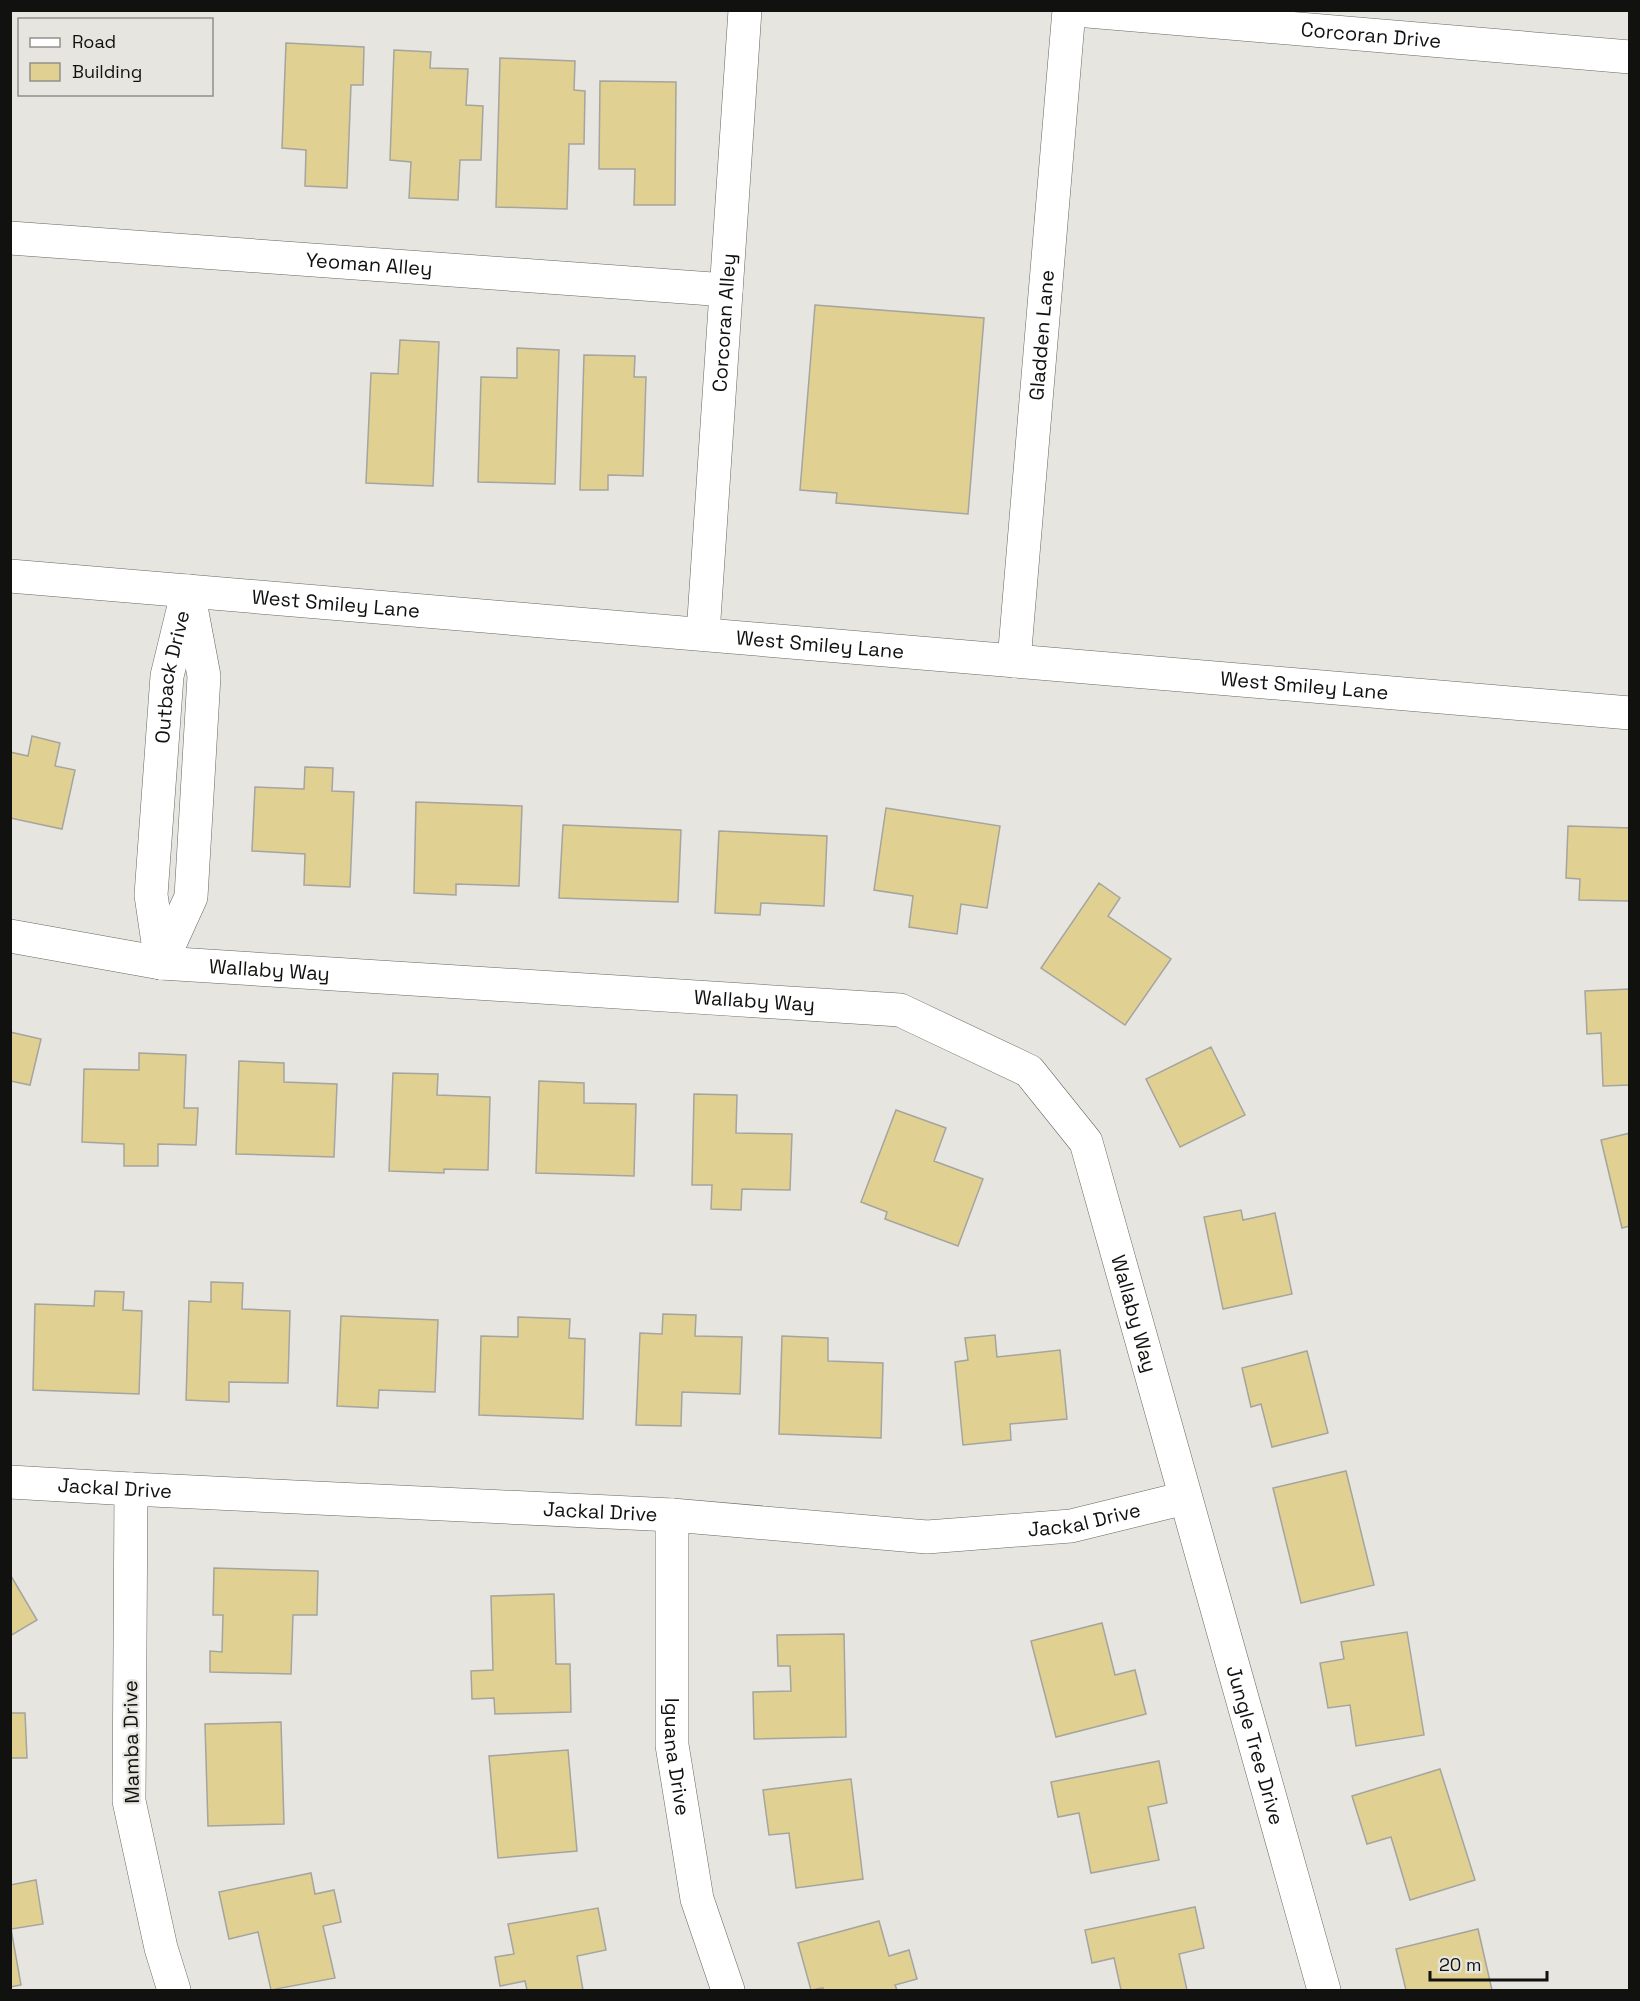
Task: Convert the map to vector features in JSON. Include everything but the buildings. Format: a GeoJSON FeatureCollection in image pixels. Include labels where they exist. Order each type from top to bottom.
{"type":"FeatureCollection","features":[{"type":"Feature","properties":{"kind":"street","name":"Corcoran Alley"},"geometry":{"type":"LineString","coordinates":[[703,634],[745,10]]}},
{"type":"Feature","properties":{"kind":"street","name":"Gladden Lane"},"geometry":{"type":"LineString","coordinates":[[1014,661],[1069,10]]}},
{"type":"Feature","properties":{"kind":"street","name":"Corcoran Drive"},"geometry":{"type":"LineString","coordinates":[[1076,10],[1629,57]]}},
{"type":"Feature","properties":{"kind":"street","name":"Yeoman Alley"},"geometry":{"type":"LineString","coordinates":[[10,238],[726,290]]}},
{"type":"Feature","properties":{"kind":"street","name":"West Smiley Lane"},"geometry":{"type":"LineString","coordinates":[[10,576],[1629,713]]}},
{"type":"Feature","properties":{"kind":"street","name":"Outback Drive"},"geometry":{"type":"LineString","coordinates":[[161,963],[191,897],[204,676],[188,591]]}},
{"type":"Feature","properties":{"kind":"street","name":"Wallaby Way"},"geometry":{"type":"LineString","coordinates":[[10,936],[161,963],[900,1010],[1029,1071],[1086,1142],[1185,1498]]}},
{"type":"Feature","properties":{"kind":"street","name":"Jackal Drive"},"geometry":{"type":"LineString","coordinates":[[10,1482],[672,1515],[927,1537],[1071,1526],[1185,1498]]}},
{"type":"Feature","properties":{"kind":"street","name":"Mamba Drive"},"geometry":{"type":"LineString","coordinates":[[131,1489],[129,1801],[161,1948],[174,1990]]}},
{"type":"Feature","properties":{"kind":"street","name":"Jungle Tree Drive"},"geometry":{"type":"LineString","coordinates":[[1185,1498],[1324,1990]]}},
{"type":"Feature","properties":{"kind":"street","name":"Iguana Drive"},"geometry":{"type":"LineString","coordinates":[[672,1515],[672,1745],[697,1899],[728,1990]]}}]}
